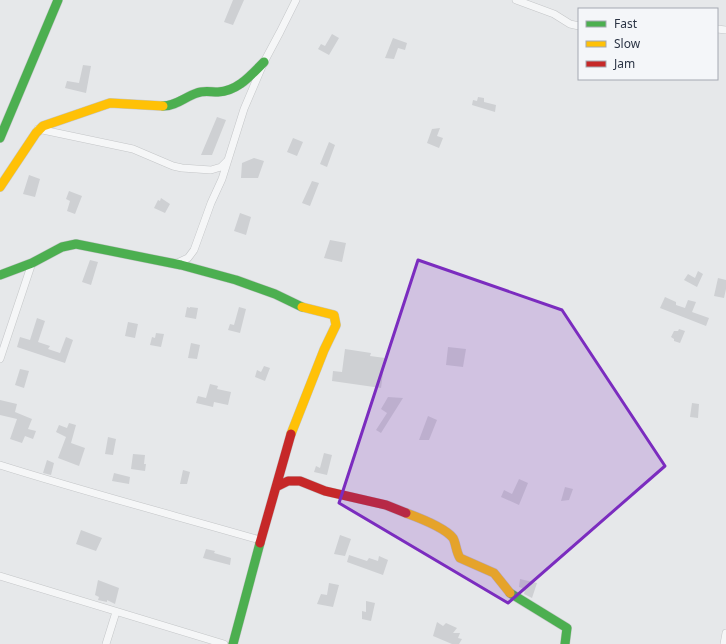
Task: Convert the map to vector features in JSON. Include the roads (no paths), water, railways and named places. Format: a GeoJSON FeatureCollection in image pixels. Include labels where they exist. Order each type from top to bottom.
{"type":"FeatureCollection","features":[{"type":"Feature","properties":{"kind":"street"},"geometry":{"type":"LineString","coordinates":[[0,138],[58,0]]}},
{"type":"Feature","properties":{"kind":"street"},"geometry":{"type":"LineString","coordinates":[[175,264],[188,258],[194,250],[211,203],[222,179],[244,109],[264,62],[296,0]]}},
{"type":"Feature","properties":{"kind":"street"},"geometry":{"type":"LineString","coordinates":[[516,0],[554,14],[570,24],[578,26]]}},
{"type":"Feature","properties":{"kind":"street"},"geometry":{"type":"LineString","coordinates":[[0,187],[38,129],[43,126],[102,105],[168,106],[177,104],[197,93],[230,90],[240,85],[264,62]]}},
{"type":"Feature","properties":{"kind":"street"},"geometry":{"type":"LineString","coordinates":[[38,129],[133,149],[173,166],[182,168],[211,170],[221,167],[228,161]]}},
{"type":"Feature","properties":{"kind":"street"},"geometry":{"type":"LineString","coordinates":[[0,275],[32,263],[62,247],[76,244],[175,264],[236,280],[275,294],[300,307],[334,315],[336,325],[324,350],[292,432],[260,540],[233,644]]}},
{"type":"Feature","properties":{"kind":"street"},"geometry":{"type":"LineString","coordinates":[[0,359],[32,263]]}},
{"type":"Feature","properties":{"kind":"street"},"geometry":{"type":"LineString","coordinates":[[0,466],[260,540]]}},
{"type":"Feature","properties":{"kind":"street"},"geometry":{"type":"LineString","coordinates":[[276,487],[288,481],[300,480],[325,491],[386,505],[424,520],[446,532],[453,538],[460,558],[494,573],[510,593],[567,628],[565,644]]}},
{"type":"Feature","properties":{"kind":"street"},"geometry":{"type":"LineString","coordinates":[[0,576],[224,644]]}},
{"type":"Feature","properties":{"kind":"street"},"geometry":{"type":"LineString","coordinates":[[106,644],[116,612]]}},
{"type":"Feature","properties":{"kind":"street"},"geometry":{"type":"LineString","coordinates":[[724,644],[726,633]]}}]}
